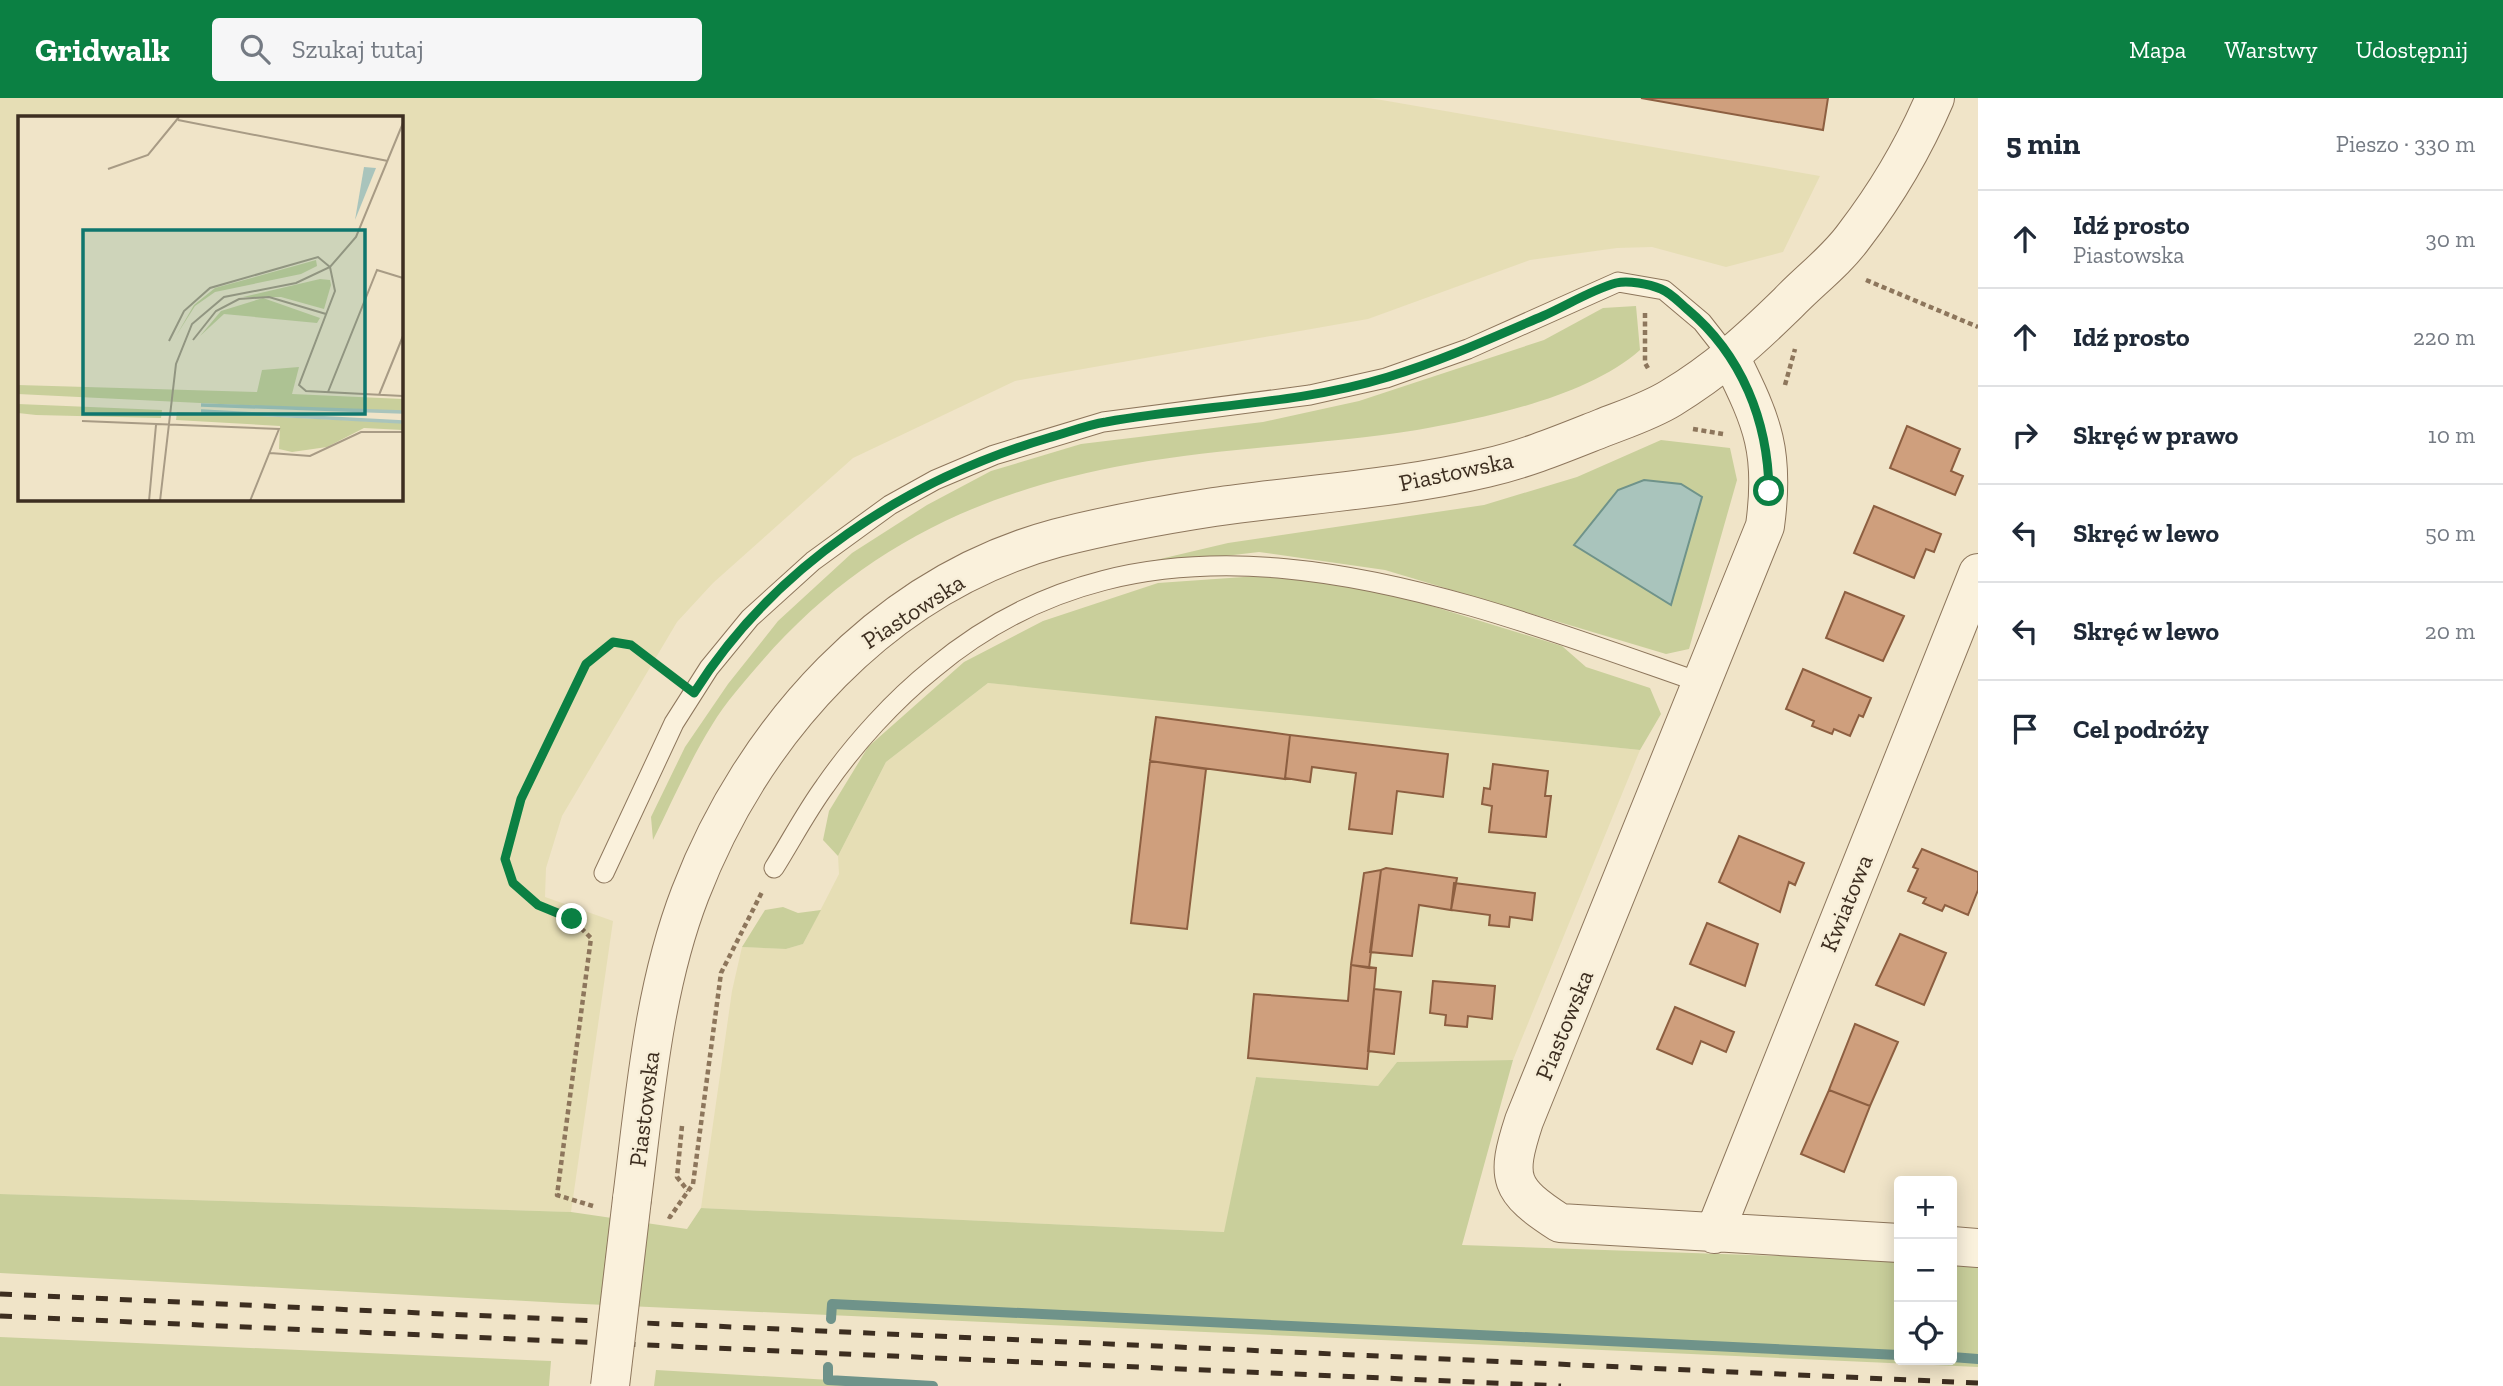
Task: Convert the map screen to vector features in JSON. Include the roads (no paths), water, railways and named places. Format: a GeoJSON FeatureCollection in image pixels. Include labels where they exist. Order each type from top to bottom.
{"type":"FeatureCollection","features":[{"type":"Feature","properties":{"kind":"street","name":"Piastowska"},"geometry":{"type":"LineString","coordinates":[[610,1386],[645,1207],[653,1036],[689,897],[716,833],[762,755],[810,693],[862,642],[920,601],[985,565],[1054,539],[1214,507],[1436,479],[1492,467],[1546,450],[1666,402],[1731,359],[1852,239],[1915,145],[1935,98]]}},
{"type":"Feature","properties":{"kind":"street","name":"Piastowska"},"geometry":{"type":"LineString","coordinates":[[1714,1234],[1560,1223],[1527,1202],[1514,1181],[1512,1157],[1524,1121],[1765,526],[1769,453],[1758,413],[1731,359]]}},
{"type":"Feature","properties":{"kind":"street","name":"Kwiatowa"},"geometry":{"type":"LineString","coordinates":[[1714,1234],[1978,573]]}},
{"type":"Feature","properties":{"kind":"street"},"geometry":{"type":"LineString","coordinates":[[1714,1234],[1894,1243]]}},
{"type":"Feature","properties":{"kind":"street"},"geometry":{"type":"LineString","coordinates":[[1957,1246],[1978,1248]]}},
{"type":"Feature","properties":{"kind":"lane"},"geometry":{"type":"LineString","coordinates":[[604,873],[674,723],[750,618],[813,561],[890,505],[935,480],[993,454],[1102,422],[1310,395],[1386,378],[1468,349],[1618,282],[1643,284],[1664,290],[1702,322],[1731,359]]}},
{"type":"Feature","properties":{"kind":"lane"},"geometry":{"type":"LineString","coordinates":[[774,868],[825,785],[879,721],[934,667],[1008,617],[1091,583],[1195,564],[1300,568],[1414,589],[1702,683]]}},
{"type":"Feature","properties":{"kind":"water"},"geometry":{"type":"Polygon","coordinates":[[[1644,480],[1681,484],[1702,497],[1671,605],[1574,545],[1618,490],[1644,480]]]}},
{"type":"Feature","properties":{"kind":"waterway"},"geometry":{"type":"LineString","coordinates":[[831,1319],[832,1304],[1894,1355]]}},
{"type":"Feature","properties":{"kind":"waterway"},"geometry":{"type":"LineString","coordinates":[[1957,1357],[1978,1359]]}},
{"type":"Feature","properties":{"kind":"waterway"},"geometry":{"type":"LineString","coordinates":[[828,1367],[828,1380],[933,1386]]}},
{"type":"Feature","properties":{"kind":"railway"},"geometry":{"type":"LineString","coordinates":[[0,1294],[1978,1383]]}},
{"type":"Feature","properties":{"kind":"railway"},"geometry":{"type":"LineString","coordinates":[[0,1316],[1561,1386]]}}]}
